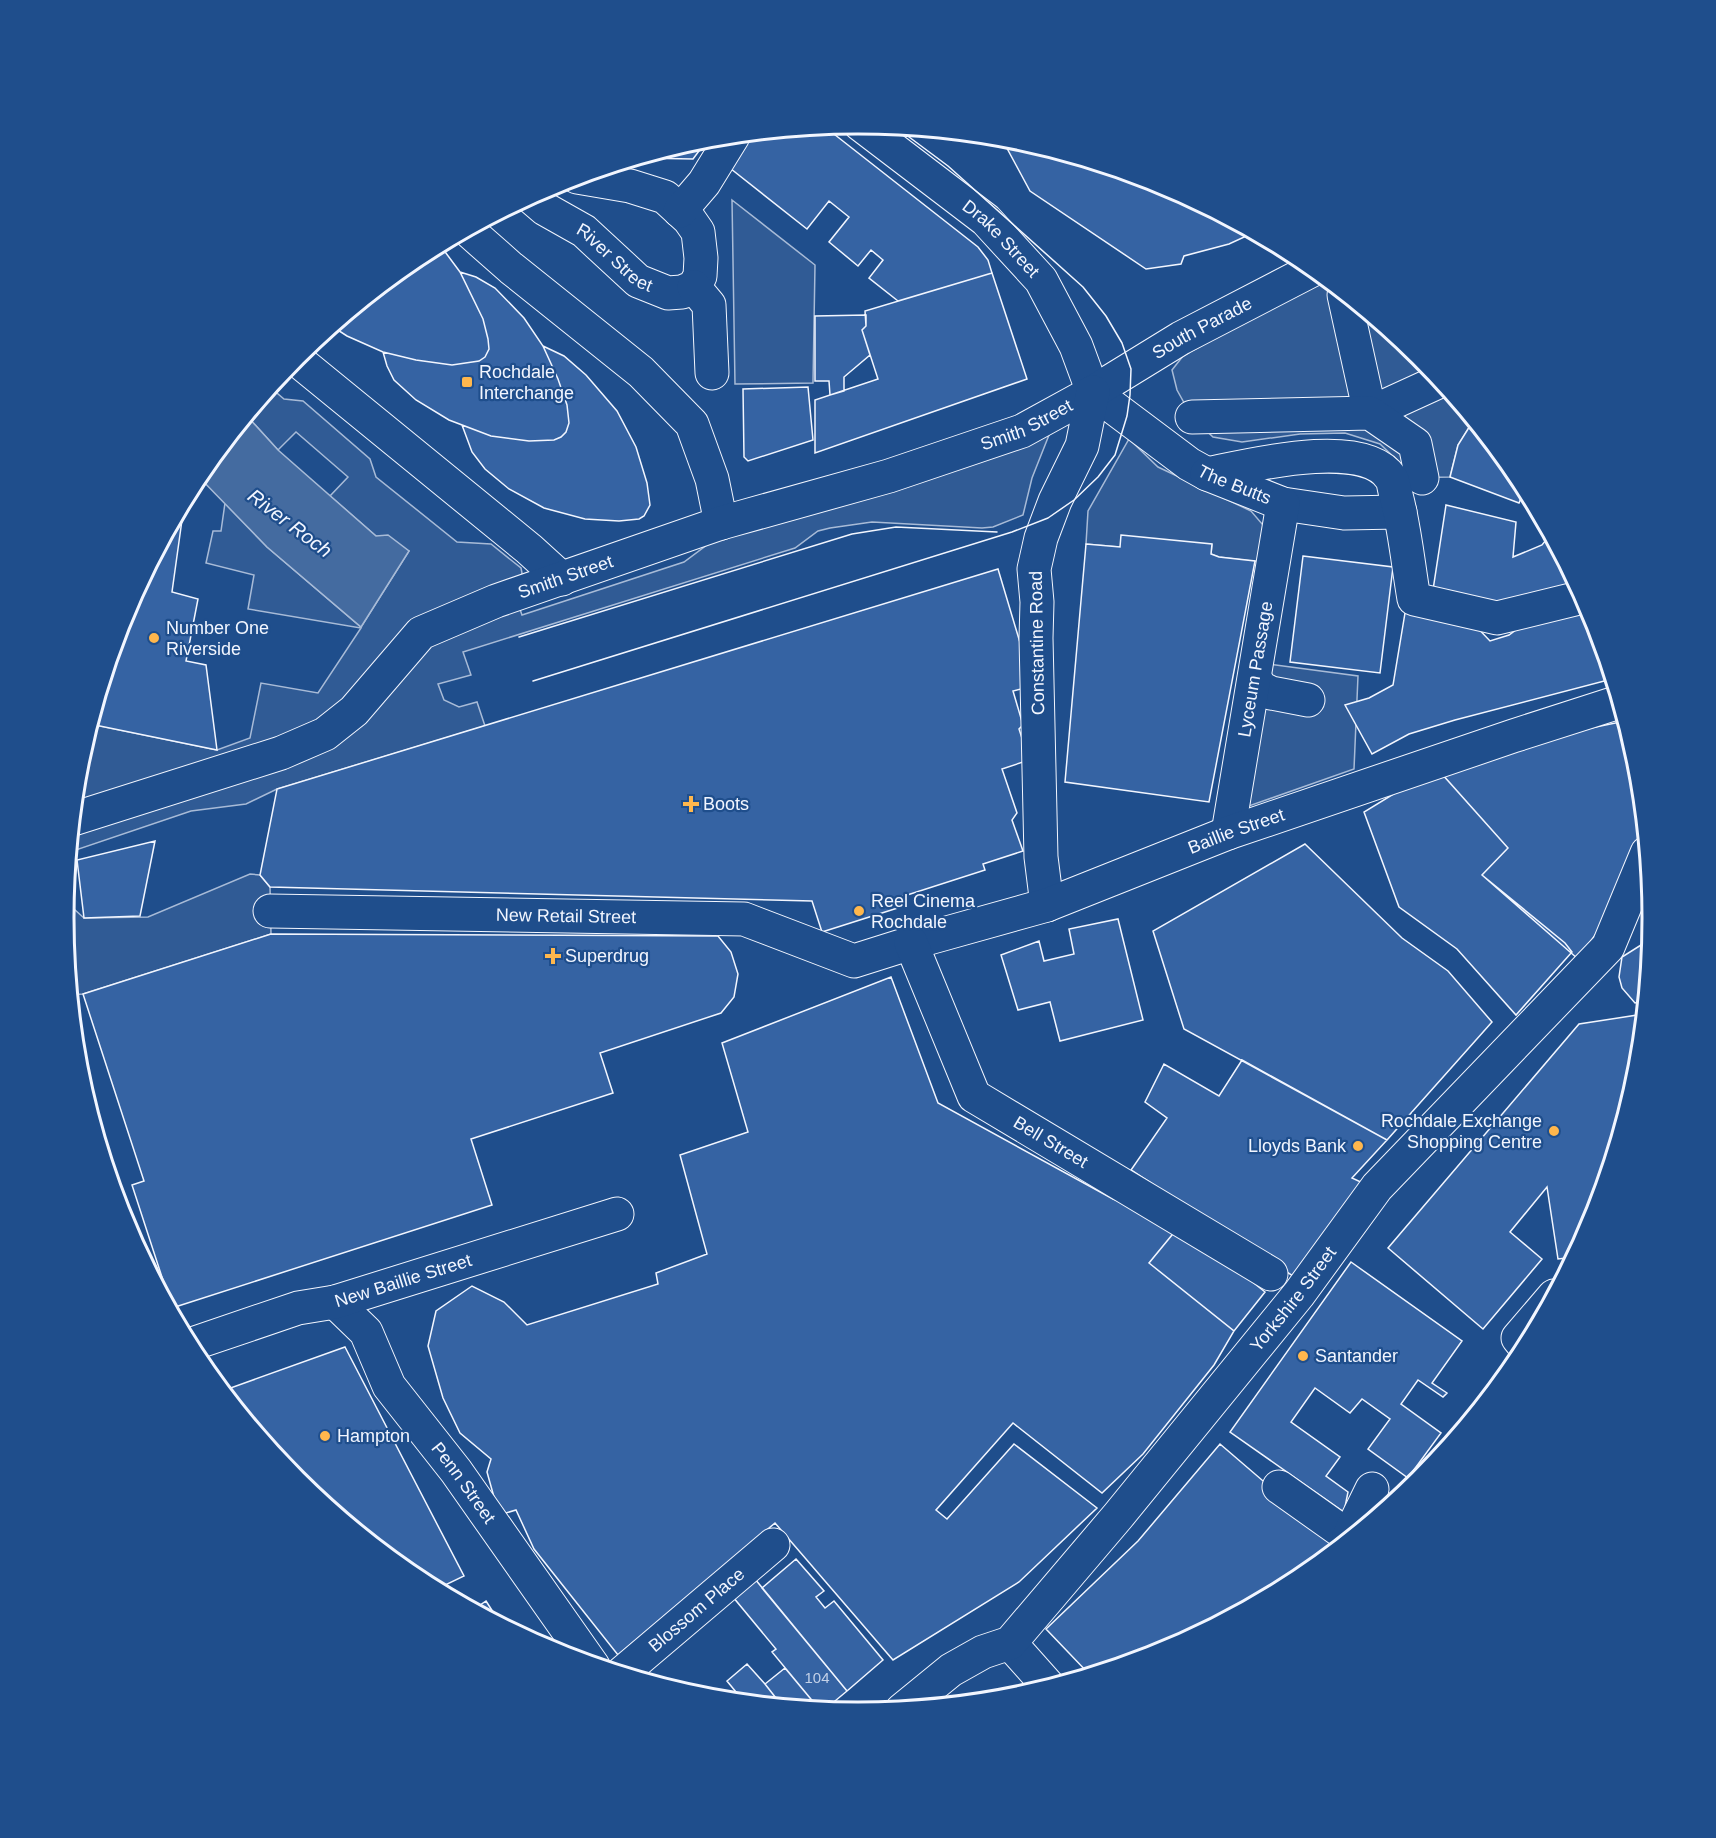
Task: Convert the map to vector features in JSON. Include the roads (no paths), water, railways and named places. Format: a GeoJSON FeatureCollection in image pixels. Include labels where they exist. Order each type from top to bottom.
{"type":"FeatureCollection","features":[{"type":"Feature","properties":{"kind":"street","name":"Drake Street"},"geometry":{"type":"LineString","coordinates":[[874,135],[986,220],[1041,280],[1076,346],[1093,392]]}},
{"type":"Feature","properties":{"kind":"street"},"geometry":{"type":"LineString","coordinates":[[680,211],[704,183],[727,146]]}},
{"type":"Feature","properties":{"kind":"street"},"geometry":{"type":"LineString","coordinates":[[595,180],[630,186],[665,197],[689,219],[698,232],[701,258],[700,276],[694,287],[709,304],[712,373]]}},
{"type":"Feature","properties":{"kind":"street","name":"River Street"},"geometry":{"type":"LineString","coordinates":[[538,203],[584,231],[638,281],[668,293],[682,292],[694,287]]}},
{"type":"Feature","properties":{"kind":"street"},"geometry":{"type":"LineString","coordinates":[[474,236],[641,372],[692,424],[712,478],[721,523]]}},
{"type":"Feature","properties":{"kind":"street","name":"South Parade"},"geometry":{"type":"LineString","coordinates":[[1093,392],[1181,338],[1304,274]]}},
{"type":"Feature","properties":{"kind":"street"},"geometry":{"type":"LineString","coordinates":[[1346,305],[1370,413],[1415,444],[1422,478]]}},
{"type":"Feature","properties":{"kind":"street"},"geometry":{"type":"LineString","coordinates":[[303,364],[529,549],[562,579]]}},
{"type":"Feature","properties":{"kind":"street"},"geometry":{"type":"LineString","coordinates":[[1192,417],[1370,413],[1432,385]]}},
{"type":"Feature","properties":{"kind":"street","name":"The Butts"},"geometry":{"type":"LineString","coordinates":[[1093,392],[1169,451],[1207,474],[1283,504],[1344,513],[1400,512]]}},
{"type":"Feature","properties":{"kind":"street","name":"Smith Street"},"geometry":{"type":"LineString","coordinates":[[80,817],[281,753],[325,734],[354,711],[421,633],[496,601],[721,523],[889,476],[1022,431],[1093,392]]}},
{"type":"Feature","properties":{"kind":"street","name":"Constantine Road"},"geometry":{"type":"LineString","coordinates":[[1047,905],[1041,857],[1037,602],[1034,569],[1041,538],[1054,501],[1082,446],[1093,392]]}},
{"type":"Feature","properties":{"kind":"street"},"geometry":{"type":"LineString","coordinates":[[1207,474],[1277,460],[1314,456],[1344,456],[1377,465],[1391,478],[1400,512],[1414,599],[1497,618],[1574,599]]}},
{"type":"Feature","properties":{"kind":"street","name":"Lyceum Passage"},"geometry":{"type":"LineString","coordinates":[[1228,832],[1283,504]]}},
{"type":"Feature","properties":{"kind":"street"},"geometry":{"type":"LineString","coordinates":[[1255,679],[1261,688],[1271,693],[1308,700]]}},
{"type":"Feature","properties":{"kind":"street","name":"Baillie Street"},"geometry":{"type":"LineString","coordinates":[[854,961],[1047,905],[1228,832],[1612,704]]}},
{"type":"Feature","properties":{"kind":"street","name":"Yorkshire Street"},"geometry":{"type":"LineString","coordinates":[[1010,1643],[1118,1516],[1299,1294],[1377,1187],[1608,947],[1641,868]]}},
{"type":"Feature","properties":{"kind":"street","name":"New Retail Street"},"geometry":{"type":"LineString","coordinates":[[270,911],[744,919],[854,961]]}},
{"type":"Feature","properties":{"kind":"street","name":"Bell Street"},"geometry":{"type":"LineString","coordinates":[[910,943],[974,1096],[1270,1274]]}},
{"type":"Feature","properties":{"kind":"street","name":"New Baillie Street"},"geometry":{"type":"LineString","coordinates":[[198,1342],[298,1308],[335,1302],[617,1214]]}},
{"type":"Feature","properties":{"kind":"street","name":"Penn Street"},"geometry":{"type":"LineString","coordinates":[[335,1302],[366,1332],[388,1386],[456,1471],[585,1654]]}},
{"type":"Feature","properties":{"kind":"street"},"geometry":{"type":"LineString","coordinates":[[1519,1340],[1518,1338],[1527,1328]]}},
{"type":"Feature","properties":{"kind":"street"},"geometry":{"type":"LineString","coordinates":[[1279,1487],[1345,1534]]}},
{"type":"Feature","properties":{"kind":"street"},"geometry":{"type":"LineString","coordinates":[[1356,1525],[1372,1489]]}},
{"type":"Feature","properties":{"kind":"street","name":"Blossom Place"},"geometry":{"type":"LineString","coordinates":[[627,1669],[773,1545]]}},
{"type":"Feature","properties":{"kind":"street"},"geometry":{"type":"LineString","coordinates":[[912,1702],[951,1670],[983,1652],[1010,1643],[1044,1681]]}},
{"type":"Feature","properties":{"kind":"water","name":"River Roch"},"geometry":{"type":"Polygon","coordinates":[[[252,421],[278,450],[376,536],[388,535],[409,551],[361,627],[267,547],[206,484],[252,421]]]}},
{"type":"Feature","properties":{"kind":"tram line"},"geometry":{"type":"LineString","coordinates":[[533,681],[1012,532],[1048,518],[1074,500],[1098,477],[1115,455],[1127,416],[1131,369],[1122,343],[1106,316],[1083,287],[948,166],[908,136]]}},
{"type":"Feature","properties":{"kind":"tram line"},"geometry":{"type":"LineString","coordinates":[[519,637],[852,534],[896,527],[997,532]]}},
{"type":"Feature","properties":{"kind":"place","name":"Rochdale Interchange"},"geometry":{"type":"Point","coordinates":[467,382]}},
{"type":"Feature","properties":{"kind":"place","name":"Number One Riverside"},"geometry":{"type":"Point","coordinates":[154,638]}},
{"type":"Feature","properties":{"kind":"place","name":"Boots"},"geometry":{"type":"Point","coordinates":[691,804]}},
{"type":"Feature","properties":{"kind":"place","name":"Reel Cinema Rochdale"},"geometry":{"type":"Point","coordinates":[859,911]}},
{"type":"Feature","properties":{"kind":"place","name":"Superdrug"},"geometry":{"type":"Point","coordinates":[553,956]}},
{"type":"Feature","properties":{"kind":"place","name":"Rochdale Exchange Shopping Centre"},"geometry":{"type":"Point","coordinates":[1554,1131]}},
{"type":"Feature","properties":{"kind":"place","name":"Lloyds Bank"},"geometry":{"type":"Point","coordinates":[1358,1146]}},
{"type":"Feature","properties":{"kind":"place","name":"Santander"},"geometry":{"type":"Point","coordinates":[1303,1356]}},
{"type":"Feature","properties":{"kind":"place","name":"Hampton"},"geometry":{"type":"Point","coordinates":[325,1436]}}]}
